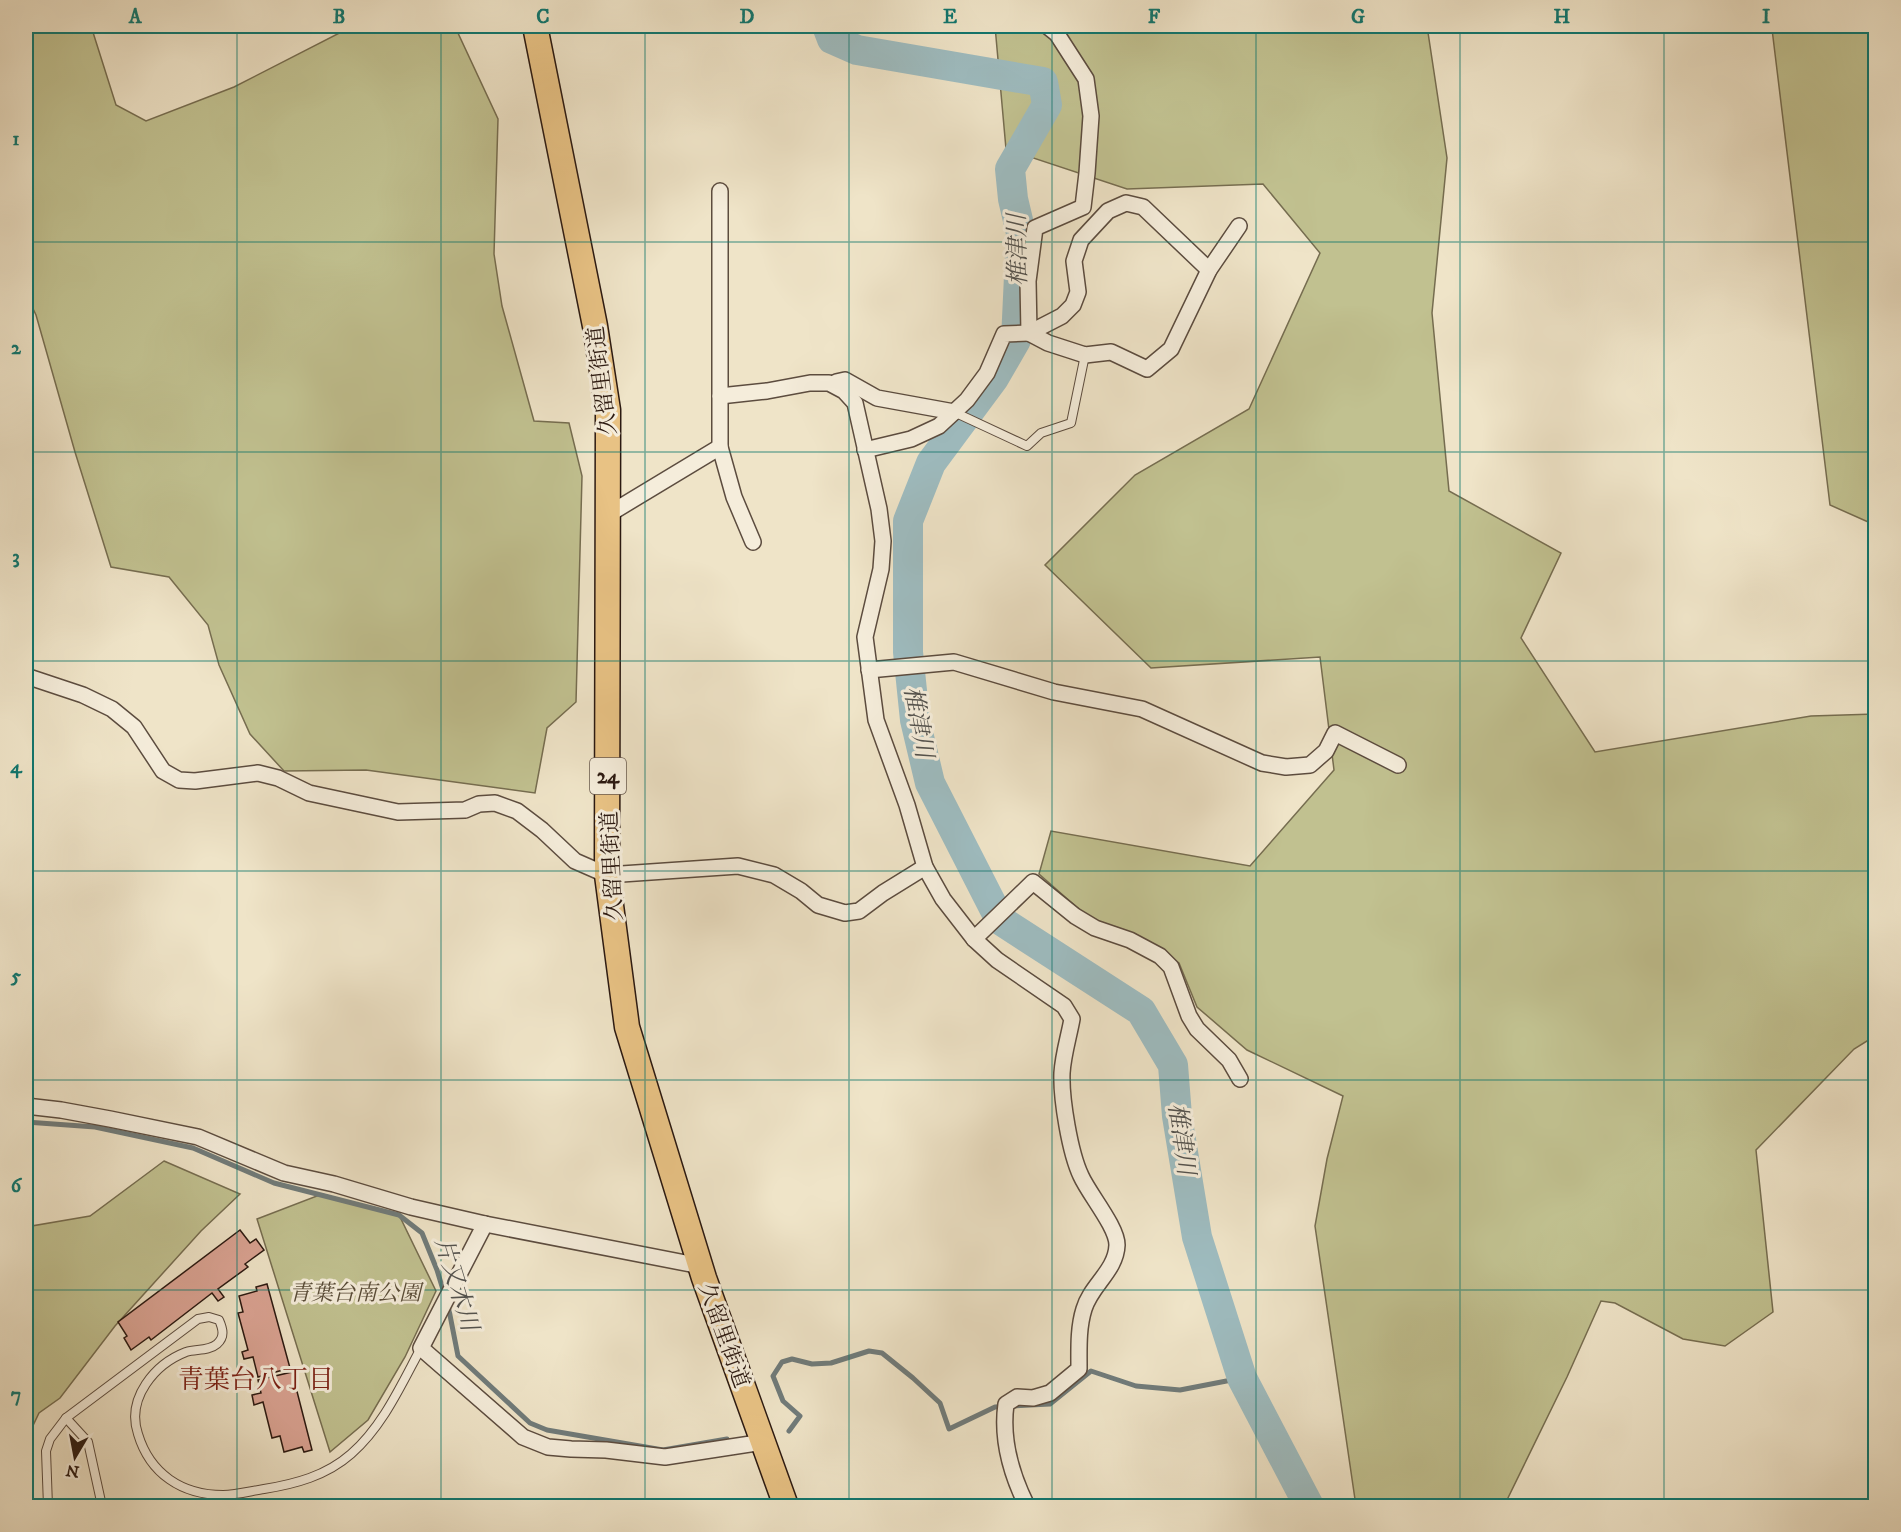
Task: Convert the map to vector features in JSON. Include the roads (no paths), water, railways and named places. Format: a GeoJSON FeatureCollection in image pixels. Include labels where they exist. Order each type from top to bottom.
{"type":"FeatureCollection","features":[{"type":"Feature","properties":{"kind":"main road","name":"久留里街道"},"geometry":{"type":"LineString","coordinates":[[535,26],[597,337],[608,410],[608,875],[627,1027],[701,1266],[786,1506]]}},
{"type":"Feature","properties":{"kind":"street"},"geometry":{"type":"LineString","coordinates":[[1029,333],[1028,281],[1035,228],[1083,207],[1091,116],[1086,79],[1057,34],[1047,26]]}},
{"type":"Feature","properties":{"kind":"street"},"geometry":{"type":"LineString","coordinates":[[720,191],[720,447],[734,497],[753,543]]}},
{"type":"Feature","properties":{"kind":"street"},"geometry":{"type":"LineString","coordinates":[[865,450],[911,439],[939,426],[967,400],[987,373],[1005,334],[1029,333],[1062,316],[1073,305],[1078,292],[1074,261],[1081,240],[1108,211],[1126,203],[1143,207],[1209,270]]}},
{"type":"Feature","properties":{"kind":"street"},"geometry":{"type":"LineString","coordinates":[[1029,333],[1048,343],[1085,355],[1111,352],[1147,369],[1171,349],[1209,270],[1239,226]]}},
{"type":"Feature","properties":{"kind":"street"},"geometry":{"type":"LineString","coordinates":[[720,396],[767,391],[810,382],[829,383],[845,380],[877,398],[954,412]]}},
{"type":"Feature","properties":{"kind":"street"},"geometry":{"type":"LineString","coordinates":[[829,383],[844,391],[855,403],[879,508],[883,541],[881,569],[865,637],[876,720],[907,805],[926,867],[943,899],[974,939],[997,960],[1064,1006],[1072,1019],[1062,1072],[1072,1155],[1081,1177],[1113,1230],[1117,1244],[1111,1268],[1093,1291],[1084,1308],[1079,1334],[1079,1368],[1050,1393],[1033,1398],[1017,1397],[1006,1404],[1003,1422],[1008,1461],[1027,1506]]}},
{"type":"Feature","properties":{"kind":"street"},"geometry":{"type":"LineString","coordinates":[[609,514],[720,447]]}},
{"type":"Feature","properties":{"kind":"street"},"geometry":{"type":"LineString","coordinates":[[869,670],[954,662],[1054,692],[1142,709],[1262,763],[1286,766],[1310,765],[1326,751],[1335,733],[1398,765]]}},
{"type":"Feature","properties":{"kind":"street"},"geometry":{"type":"LineString","coordinates":[[26,676],[83,695],[112,710],[134,727],[164,771],[179,780],[195,781],[258,773],[278,778],[309,793],[398,812],[465,810],[479,804],[495,803],[518,811],[575,861],[608,875],[738,866],[774,875],[801,891],[818,905],[845,913],[859,911],[883,893],[926,867]]}},
{"type":"Feature","properties":{"kind":"street"},"geometry":{"type":"LineString","coordinates":[[974,939],[1033,882],[1075,916],[1095,928],[1131,940],[1160,956],[1171,967],[1189,1016],[1197,1029],[1229,1060],[1240,1079]]}},
{"type":"Feature","properties":{"kind":"street"},"geometry":{"type":"LineString","coordinates":[[26,1106],[110,1119],[198,1137],[284,1173],[334,1184],[411,1207],[485,1224],[701,1266]]}},
{"type":"Feature","properties":{"kind":"street"},"geometry":{"type":"LineString","coordinates":[[485,1224],[421,1348],[523,1437],[548,1447],[606,1450],[665,1457],[764,1442]]}},
{"type":"Feature","properties":{"kind":"lane"},"geometry":{"type":"LineString","coordinates":[[954,412],[1027,447],[1041,433],[1071,423],[1085,355]]}},
{"type":"Feature","properties":{"kind":"lane"},"geometry":{"type":"LineString","coordinates":[[48,1506],[46,1451],[50,1439],[66,1418],[198,1319],[209,1317],[219,1320],[223,1329],[222,1338],[215,1346],[188,1351],[160,1366],[147,1381],[135,1413],[137,1433],[157,1469],[173,1484],[195,1493],[225,1495],[295,1484],[318,1475],[350,1455],[376,1428],[421,1348]]}},
{"type":"Feature","properties":{"kind":"lane"},"geometry":{"type":"LineString","coordinates":[[66,1418],[88,1442],[102,1506]]}},
{"type":"Feature","properties":{"kind":"lane"},"geometry":{"type":"LineString","coordinates":[[225,1495],[228,1506]]}},
{"type":"Feature","properties":{"kind":"waterway","name":"椎津川"},"geometry":{"type":"LineString","coordinates":[[827,26],[832,39],[857,50],[1043,82],[1047,105],[1010,169],[1013,199],[1021,233],[1016,340],[994,378],[931,463],[908,521],[908,652],[915,720],[930,783],[1000,920],[1141,1011],[1173,1065],[1177,1116],[1197,1237],[1242,1378],[1309,1506]]}},
{"type":"Feature","properties":{"kind":"waterway","name":"片又木川"},"geometry":{"type":"LineString","coordinates":[[26,1122],[95,1127],[193,1148],[274,1183],[399,1215],[422,1233],[444,1293]]}},
{"type":"Feature","properties":{"kind":"waterway","name":"片又木川"},"geometry":{"type":"LineString","coordinates":[[448,1305],[458,1356],[530,1423],[547,1430],[663,1450],[727,1439]]}},
{"type":"Feature","properties":{"kind":"waterway","name":"片又木川"},"geometry":{"type":"LineString","coordinates":[[789,1431],[800,1416],[783,1401],[773,1376],[782,1362],[792,1359],[812,1364],[831,1363],[869,1351],[882,1353],[940,1403],[949,1429],[995,1407],[1050,1404],[1091,1371],[1136,1386],[1180,1390],[1242,1378]]}},
{"type":"Feature","properties":{"kind":"district","name":"青葉台八丁目"},"geometry":{"type":"Point","coordinates":[256,1379]}},
{"type":"Feature","properties":{"kind":"park label","name":"青葉台南公園"},"geometry":{"type":"Point","coordinates":[355,1292]}}]}
